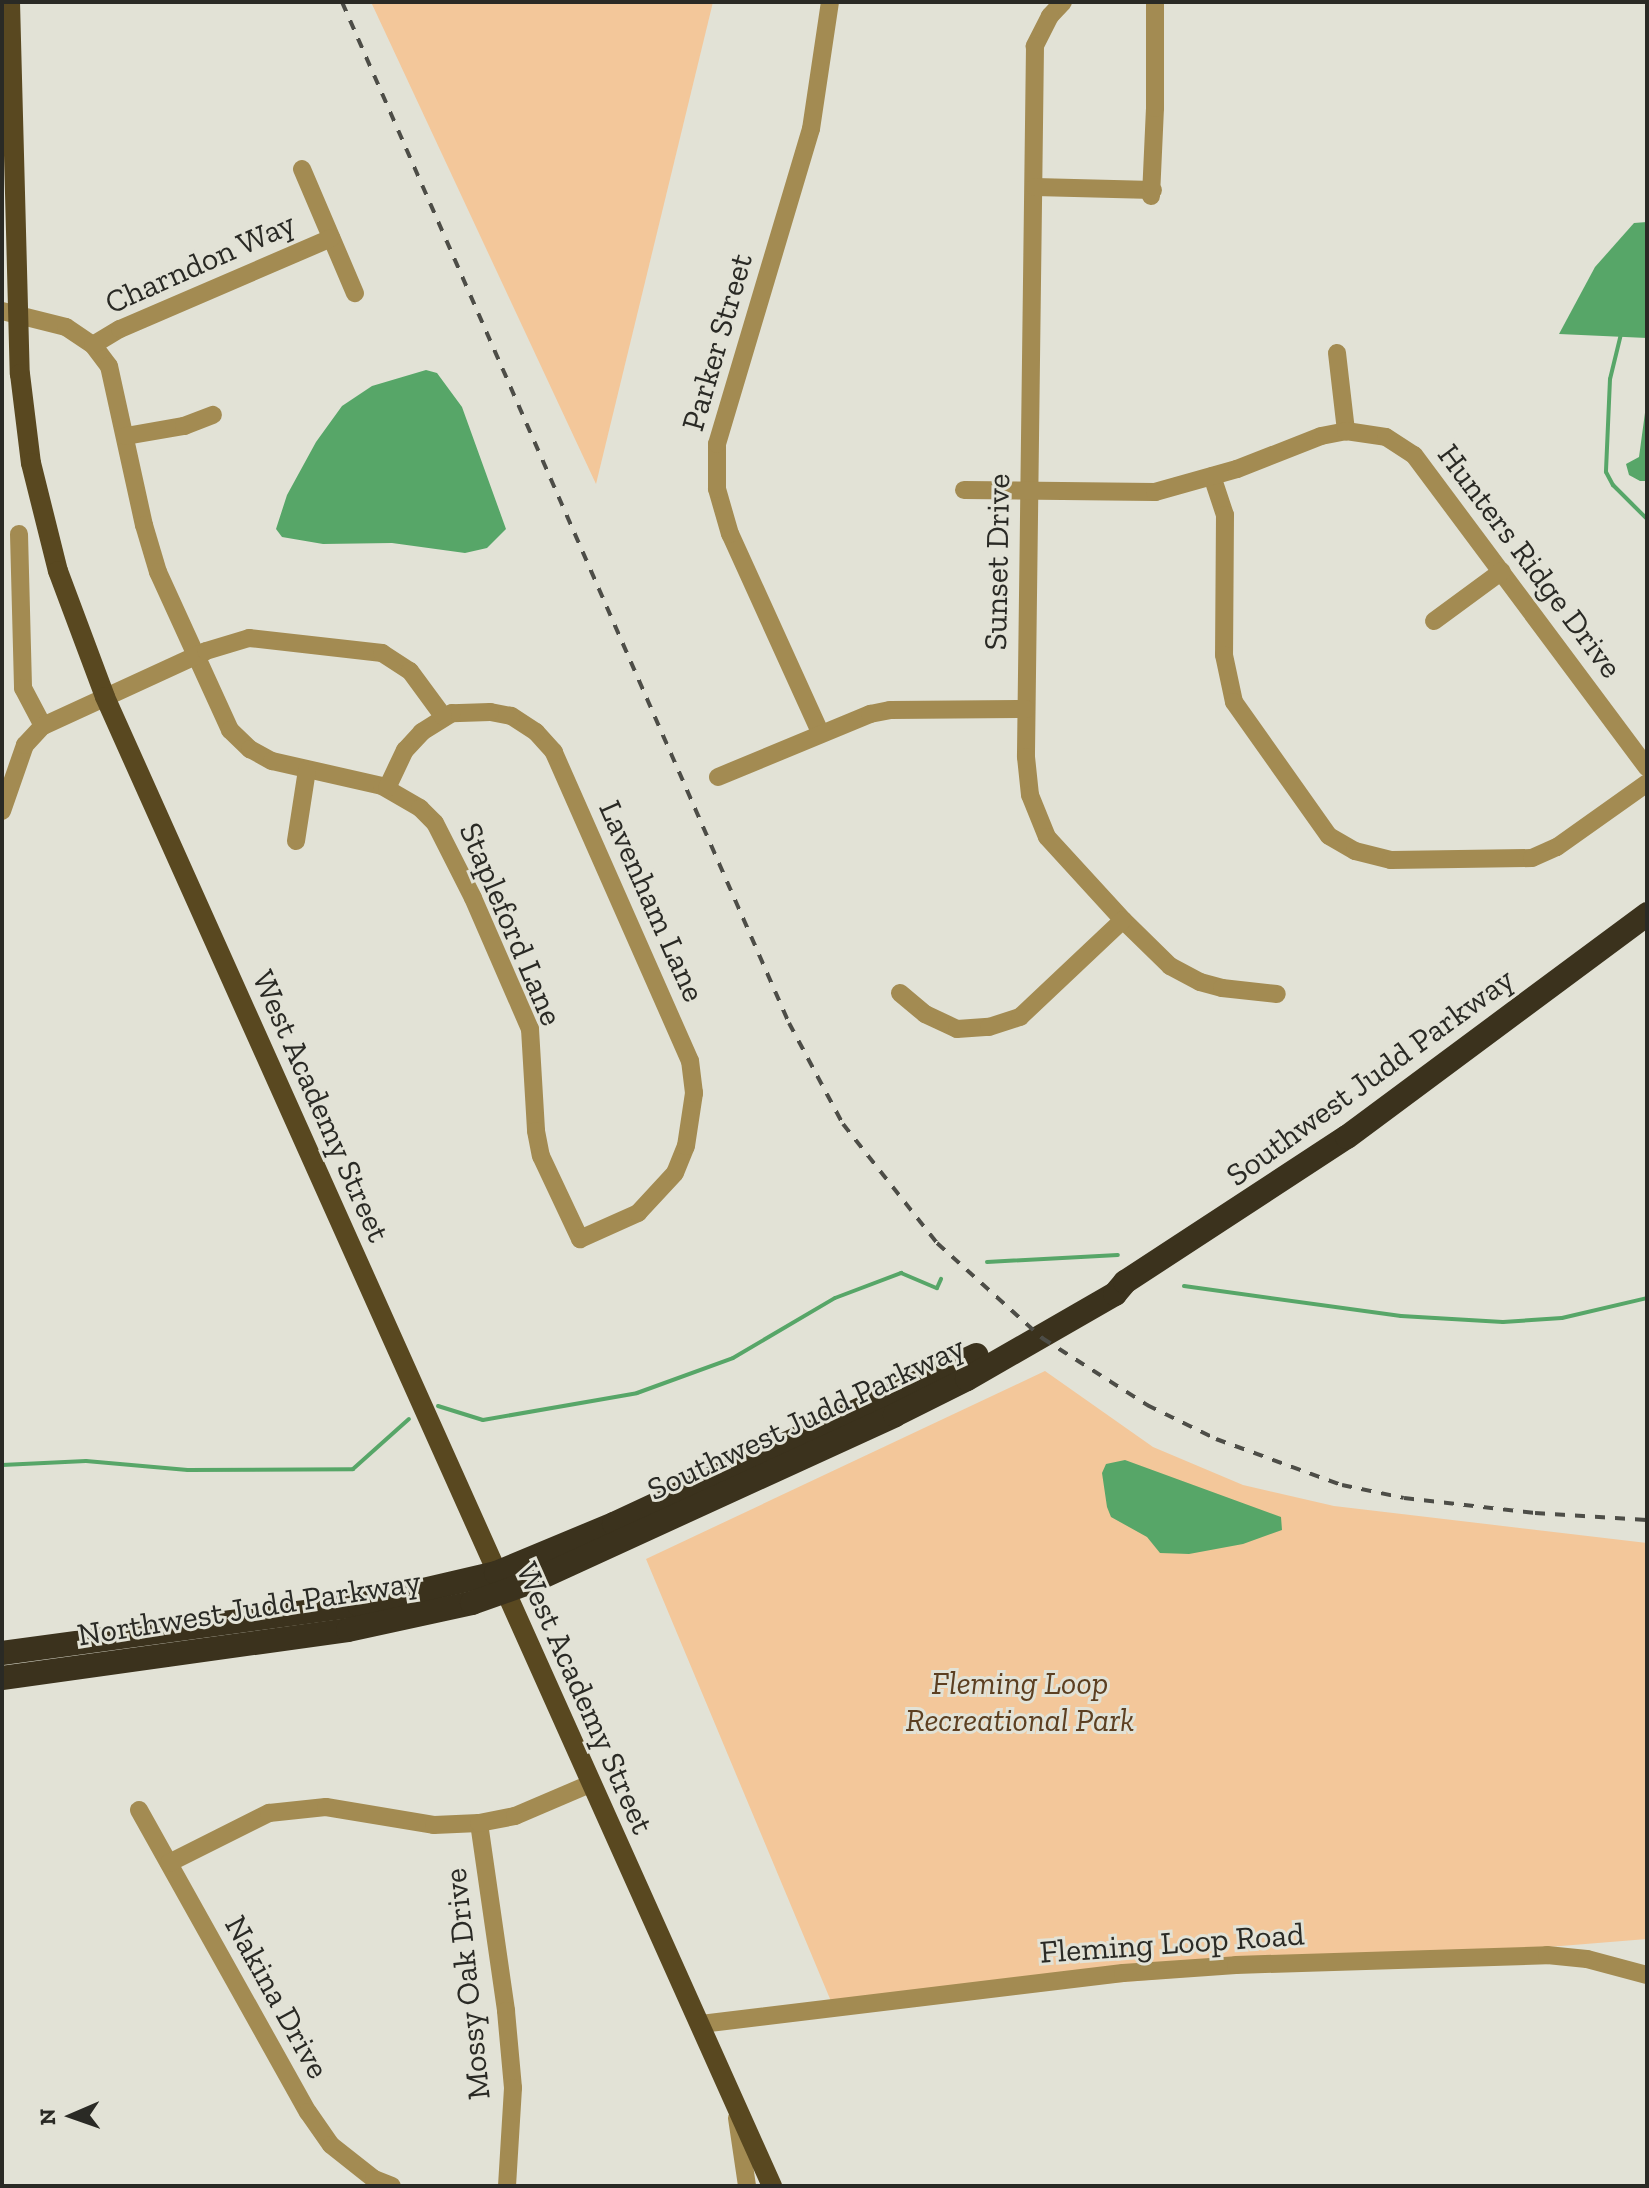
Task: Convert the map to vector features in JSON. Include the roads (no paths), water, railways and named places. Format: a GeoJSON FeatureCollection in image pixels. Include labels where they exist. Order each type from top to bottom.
{"type":"FeatureCollection","features":[{"type":"Feature","properties":{"kind":"highway","name":"Southwest Judd Parkway"},"geometry":{"type":"LineString","coordinates":[[500,1583],[931,1397],[1091,1309],[1115,1294],[1125,1282],[1295,1173],[1647,914]]}},
{"type":"Feature","properties":{"kind":"highway","name":"Northwest Judd Parkway"},"geometry":{"type":"LineString","coordinates":[[2,1653],[500,1583]]}},
{"type":"Feature","properties":{"kind":"highway","name":"Northwest Judd Parkway"},"geometry":{"type":"LineString","coordinates":[[2,1678],[348,1630],[465,1605],[500,1583]]}},
{"type":"Feature","properties":{"kind":"main road","name":"West Academy Street"},"geometry":{"type":"LineString","coordinates":[[10,2],[6,61],[7,318],[39,499],[58,571],[105,697],[772,2186]]}},
{"type":"Feature","properties":{"kind":"street","name":"Parker Street"},"geometry":{"type":"LineString","coordinates":[[820,732],[730,534],[717,489],[717,444],[811,129],[830,2]]}},
{"type":"Feature","properties":{"kind":"street","name":"Sunset Drive"},"geometry":{"type":"LineString","coordinates":[[1063,2],[1050,16],[1035,46],[1026,709],[1030,795],[1047,837],[1170,966],[1200,982],[1245,993],[1277,994]]}},
{"type":"Feature","properties":{"kind":"street"},"geometry":{"type":"LineString","coordinates":[[1035,187],[1152,193],[1155,2]]}},
{"type":"Feature","properties":{"kind":"street"},"geometry":{"type":"LineString","coordinates":[[302,169],[355,293]]}},
{"type":"Feature","properties":{"kind":"street","name":"Charndon Way"},"geometry":{"type":"LineString","coordinates":[[93,345],[120,329],[331,238]]}},
{"type":"Feature","properties":{"kind":"street"},"geometry":{"type":"LineString","coordinates":[[7,318],[66,327],[93,345]]}},
{"type":"Feature","properties":{"kind":"street","name":"Stapleford Lane"},"geometry":{"type":"LineString","coordinates":[[93,345],[109,366],[144,525],[158,572],[230,730],[250,749],[272,761],[387,788],[420,808],[435,823],[455,858],[530,1029],[536,1131],[541,1156],[580,1239]]}},
{"type":"Feature","properties":{"kind":"street"},"geometry":{"type":"LineString","coordinates":[[1337,353],[1346,431]]}},
{"type":"Feature","properties":{"kind":"street"},"geometry":{"type":"LineString","coordinates":[[126,436],[184,426],[213,415]]}},
{"type":"Feature","properties":{"kind":"street","name":"Hunters Ridge Drive"},"geometry":{"type":"LineString","coordinates":[[964,490],[1155,492],[1212,476],[1321,436],[1346,431],[1386,437],[1414,455],[1647,768]]}},
{"type":"Feature","properties":{"kind":"street"},"geometry":{"type":"LineString","coordinates":[[1212,476],[1225,515],[1224,655],[1234,702],[1329,836],[1355,851],[1391,860],[1532,858],[1557,847],[1647,783]]}},
{"type":"Feature","properties":{"kind":"street"},"geometry":{"type":"LineString","coordinates":[[19,534],[23,688],[43,726]]}},
{"type":"Feature","properties":{"kind":"street"},"geometry":{"type":"LineString","coordinates":[[1434,621],[1502,571]]}},
{"type":"Feature","properties":{"kind":"street"},"geometry":{"type":"LineString","coordinates":[[2,811],[25,745],[43,726],[194,656],[249,638],[382,653],[410,671],[443,716],[405,750],[387,788]]}},
{"type":"Feature","properties":{"kind":"street"},"geometry":{"type":"LineString","coordinates":[[718,777],[820,732],[890,710],[1026,709]]}},
{"type":"Feature","properties":{"kind":"street","name":"Lavenham Lane"},"geometry":{"type":"LineString","coordinates":[[443,716],[467,711],[511,716],[536,732],[554,752],[690,1061],[694,1093],[692,1121],[675,1173],[638,1213],[580,1239]]}},
{"type":"Feature","properties":{"kind":"street"},"geometry":{"type":"LineString","coordinates":[[296,841],[307,770]]}},
{"type":"Feature","properties":{"kind":"street"},"geometry":{"type":"LineString","coordinates":[[900,993],[925,1014],[957,1029],[989,1027],[1020,1017],[1123,920]]}},
{"type":"Feature","properties":{"kind":"street"},"geometry":{"type":"LineString","coordinates":[[169,1863],[269,1813],[326,1807],[434,1825],[479,1823],[515,1816],[590,1784]]}},
{"type":"Feature","properties":{"kind":"street","name":"Nakina Drive"},"geometry":{"type":"LineString","coordinates":[[139,1810],[308,2112],[331,2145],[352,2163],[392,2186]]}},
{"type":"Feature","properties":{"kind":"street","name":"Mossy Oak Drive"},"geometry":{"type":"LineString","coordinates":[[479,1823],[511,2073],[507,2186]]}},
{"type":"Feature","properties":{"kind":"street","name":"Fleming Loop Road"},"geometry":{"type":"LineString","coordinates":[[701,2024],[1123,1973],[1236,1965],[1547,1955],[1587,1959],[1647,1975]]}},
{"type":"Feature","properties":{"kind":"street"},"geometry":{"type":"LineString","coordinates":[[735,2103],[747,2186]]}},
{"type":"Feature","properties":{"kind":"waterway"},"geometry":{"type":"LineString","coordinates":[[1621,334],[1610,379],[1606,472],[1613,485],[1647,519]]}},
{"type":"Feature","properties":{"kind":"waterway"},"geometry":{"type":"LineString","coordinates":[[987,1262],[1118,1255]]}},
{"type":"Feature","properties":{"kind":"waterway"},"geometry":{"type":"LineString","coordinates":[[438,1406],[483,1420],[637,1393],[733,1358],[835,1298],[901,1273],[937,1288],[941,1279]]}},
{"type":"Feature","properties":{"kind":"waterway"},"geometry":{"type":"LineString","coordinates":[[1184,1286],[1401,1316],[1503,1322],[1562,1318],[1647,1298]]}},
{"type":"Feature","properties":{"kind":"waterway"},"geometry":{"type":"LineString","coordinates":[[2,1465],[86,1461],[188,1470],[353,1469],[409,1419]]}},
{"type":"Feature","properties":{"kind":"railway"},"geometry":{"type":"LineString","coordinates":[[342,2],[789,1023],[843,1124],[937,1243],[1042,1338],[1147,1405],[1216,1439],[1342,1485],[1404,1498],[1535,1513],[1647,1520]]}},
{"type":"Feature","properties":{"kind":"park label","name":"Fleming Loop Recreational Park"},"geometry":{"type":"Point","coordinates":[1020,1702]}}]}
